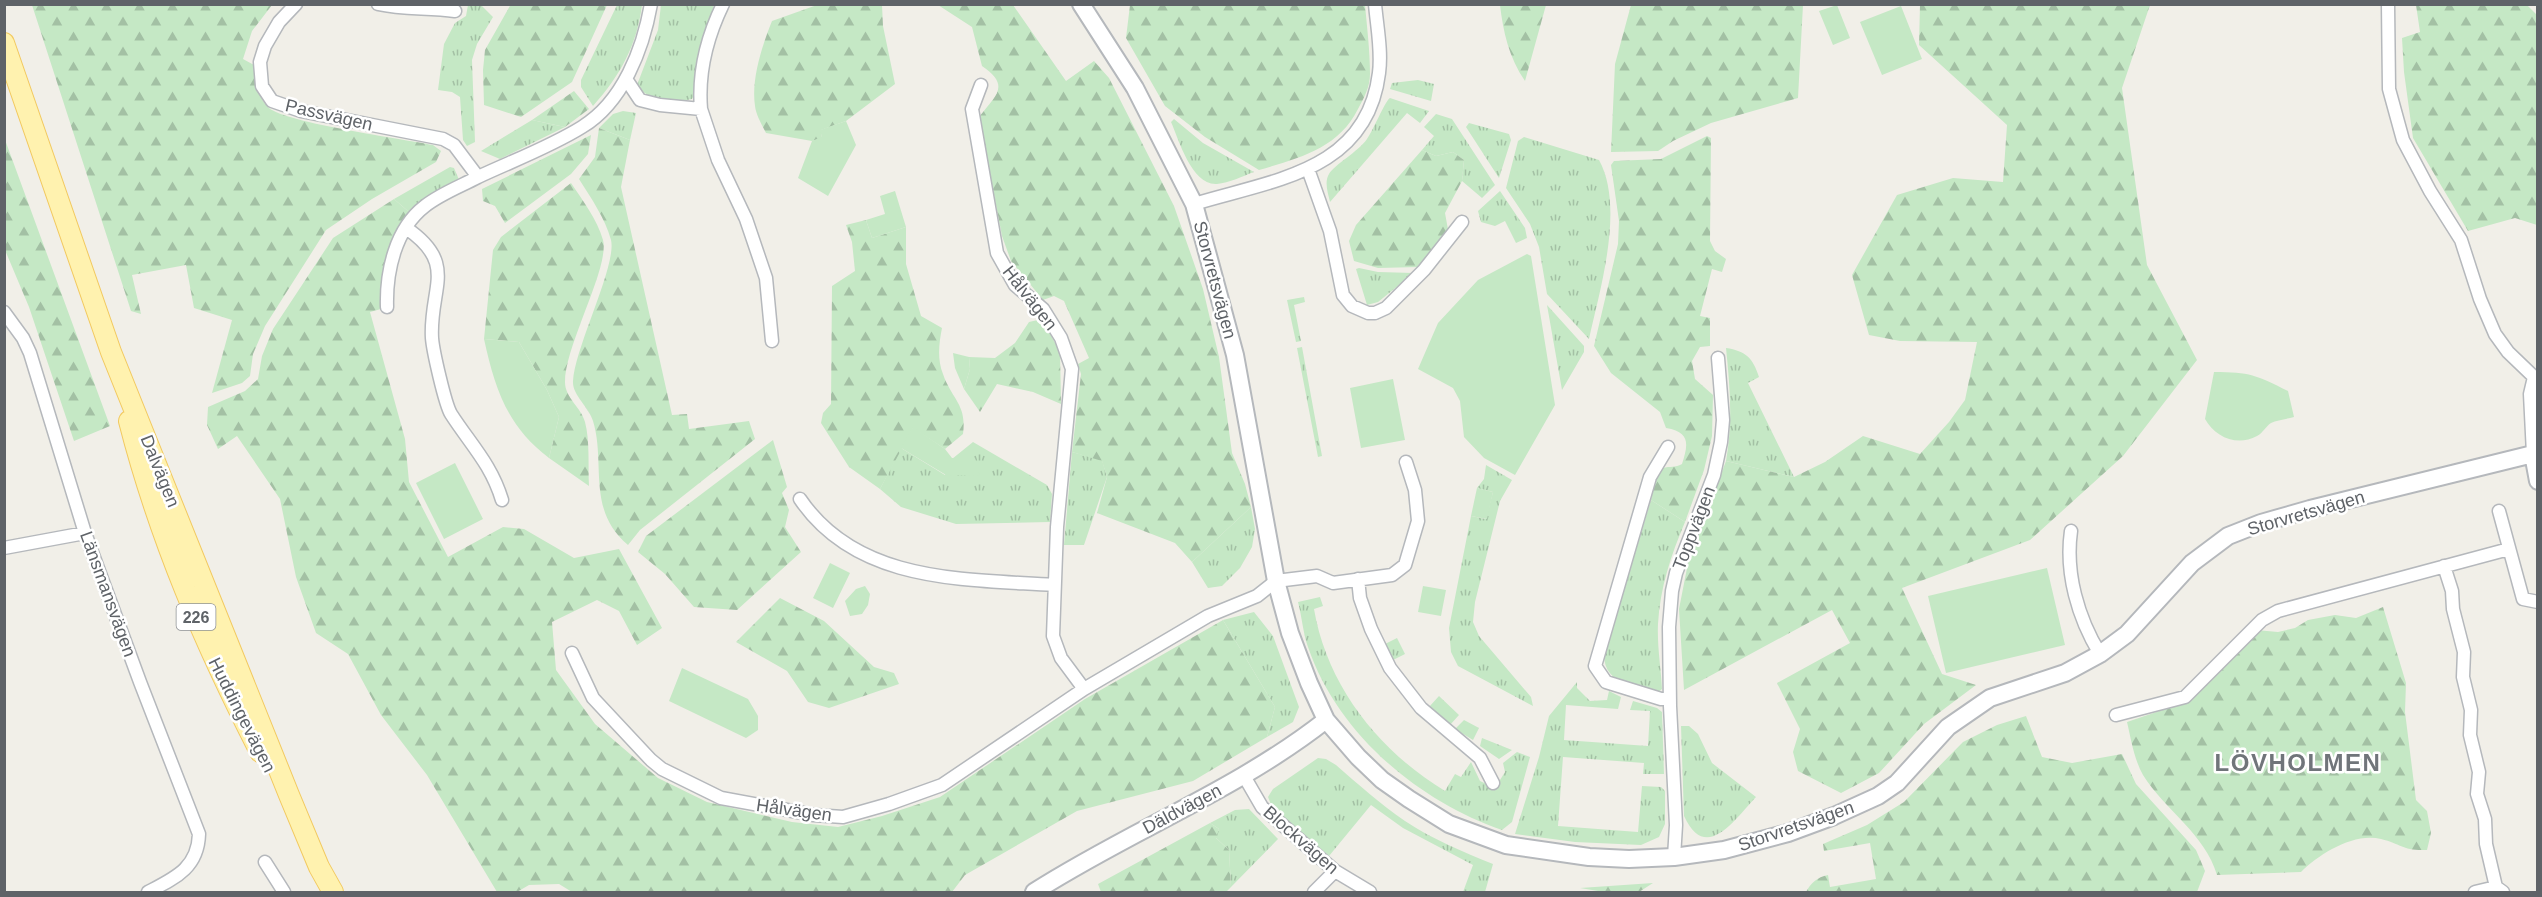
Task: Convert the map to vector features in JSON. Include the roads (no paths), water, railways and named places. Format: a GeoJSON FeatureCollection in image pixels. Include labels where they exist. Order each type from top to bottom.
{"type":"FeatureCollection","features":[{"type":"Feature","properties":{"kind":"main road","name":"Dalvägen"},"geometry":{"type":"LineString","coordinates":[[4,43],[111,352],[319,867],[333,892]]}},
{"type":"Feature","properties":{"kind":"street","name":"Passvägen"},"geometry":{"type":"LineString","coordinates":[[296,4],[279,22],[265,46],[260,62],[262,86],[272,101],[301,111],[443,139],[454,145],[478,177]]}},
{"type":"Feature","properties":{"kind":"street"},"geometry":{"type":"LineString","coordinates":[[378,4],[400,9],[455,10]]}},
{"type":"Feature","properties":{"kind":"street"},"geometry":{"type":"LineString","coordinates":[[387,307],[386,285],[393,255],[406,228],[424,206],[478,177],[583,127],[599,114],[626,79],[646,32],[651,4]]}},
{"type":"Feature","properties":{"kind":"street"},"geometry":{"type":"LineString","coordinates":[[723,4],[716,18],[705,56],[699,87],[701,109],[718,160],[746,219],[766,278],[772,341]]}},
{"type":"Feature","properties":{"kind":"street","name":"Storvretsvägen"},"geometry":{"type":"LineString","coordinates":[[1081,4],[1135,88],[1194,204],[1235,355],[1276,581],[1290,633],[1326,720],[1358,757],[1382,780],[1449,824],[1506,845],[1589,857],[1629,859],[1674,856],[1724,850],[1788,833],[1834,816],[1878,796],[1897,783],[1948,727],[1990,698],[2065,673],[2100,654],[2127,634],[2193,563],[2228,536],[2260,523],[2310,509],[2533,454]]}},
{"type":"Feature","properties":{"kind":"street"},"geometry":{"type":"LineString","coordinates":[[1194,204],[1308,169],[1339,152],[1354,136],[1376,92],[1379,71],[1375,4]]}},
{"type":"Feature","properties":{"kind":"street"},"geometry":{"type":"LineString","coordinates":[[2388,4],[2389,89],[2403,140],[2430,191],[2461,240],[2480,299],[2495,334],[2508,352],[2536,376],[2530,394],[2533,454],[2538,481]]}},
{"type":"Feature","properties":{"kind":"street"},"geometry":{"type":"LineString","coordinates":[[626,79],[640,99],[660,105],[701,109]]}},
{"type":"Feature","properties":{"kind":"street","name":"Hålvägen"},"geometry":{"type":"LineString","coordinates":[[981,86],[972,109],[997,253],[1015,285],[1043,309],[1061,338],[1072,369],[1053,585],[1053,636],[1061,658],[1084,689]]}},
{"type":"Feature","properties":{"kind":"street"},"geometry":{"type":"LineString","coordinates":[[1308,169],[1330,231],[1343,295],[1352,306],[1368,313],[1375,313],[1386,308],[1424,270],[1462,222]]}},
{"type":"Feature","properties":{"kind":"street"},"geometry":{"type":"LineString","coordinates":[[406,228],[420,238],[433,253],[438,267],[432,339],[450,411],[495,476],[502,500]]}},
{"type":"Feature","properties":{"kind":"street","name":"Länsmansvägen"},"geometry":{"type":"LineString","coordinates":[[4,312],[23,338],[30,353],[85,532],[140,682],[195,820],[199,844],[191,865],[182,874],[148,892]]}},
{"type":"Feature","properties":{"kind":"street","name":"Toppvägen"},"geometry":{"type":"LineString","coordinates":[[1674,856],[1676,825],[1669,627],[1672,591],[1676,573],[1714,475],[1721,442],[1723,420],[1718,358]]}},
{"type":"Feature","properties":{"kind":"street"},"geometry":{"type":"LineString","coordinates":[[1668,447],[1650,477],[1595,666],[1606,682],[1661,699],[1670,699]]}},
{"type":"Feature","properties":{"kind":"street"},"geometry":{"type":"LineString","coordinates":[[1276,581],[1317,576],[1333,583],[1392,574],[1405,565],[1418,521],[1415,490],[1406,462]]}},
{"type":"Feature","properties":{"kind":"street"},"geometry":{"type":"LineString","coordinates":[[800,499],[814,520],[841,543],[894,566],[920,574],[952,578],[1053,585]]}},
{"type":"Feature","properties":{"kind":"street"},"geometry":{"type":"LineString","coordinates":[[2499,510],[2523,599],[2538,602]]}},
{"type":"Feature","properties":{"kind":"street"},"geometry":{"type":"LineString","coordinates":[[2071,531],[2069,567],[2087,632],[2100,654]]}},
{"type":"Feature","properties":{"kind":"street"},"geometry":{"type":"LineString","coordinates":[[4,548],[72,537],[85,532]]}},
{"type":"Feature","properties":{"kind":"street"},"geometry":{"type":"LineString","coordinates":[[2116,715],[2185,697],[2262,620],[2278,611],[2510,549]]}},
{"type":"Feature","properties":{"kind":"street"},"geometry":{"type":"LineString","coordinates":[[2444,566],[2452,591],[2452,609],[2464,652],[2463,677],[2471,710],[2470,735],[2480,772],[2477,794],[2485,819],[2486,844],[2500,890],[2475,892]]}},
{"type":"Feature","properties":{"kind":"street"},"geometry":{"type":"LineString","coordinates":[[1358,579],[1360,598],[1371,629],[1390,668],[1421,708],[1480,758],[1493,783]]}},
{"type":"Feature","properties":{"kind":"street","name":"Hålvägen"},"geometry":{"type":"LineString","coordinates":[[572,653],[593,698],[634,744],[662,769],[722,798],[804,814],[843,817],[942,785],[1084,689],[1208,616],[1257,596],[1276,581]]}},
{"type":"Feature","properties":{"kind":"street","name":"Däldvägen"},"geometry":{"type":"LineString","coordinates":[[1034,892],[1080,864],[1244,776],[1326,720]]}},
{"type":"Feature","properties":{"kind":"street","name":"Blockvägen"},"geometry":{"type":"LineString","coordinates":[[1244,776],[1262,807],[1335,871],[1370,892]]}},
{"type":"Feature","properties":{"kind":"street"},"geometry":{"type":"LineString","coordinates":[[265,862],[284,892]]}},
{"type":"Feature","properties":{"kind":"street"},"geometry":{"type":"LineString","coordinates":[[1314,892],[1335,871]]}},
{"type":"Feature","properties":{"kind":"district","name":"LÖVHOLMEN"},"geometry":{"type":"Point","coordinates":[2298,763]}}]}
